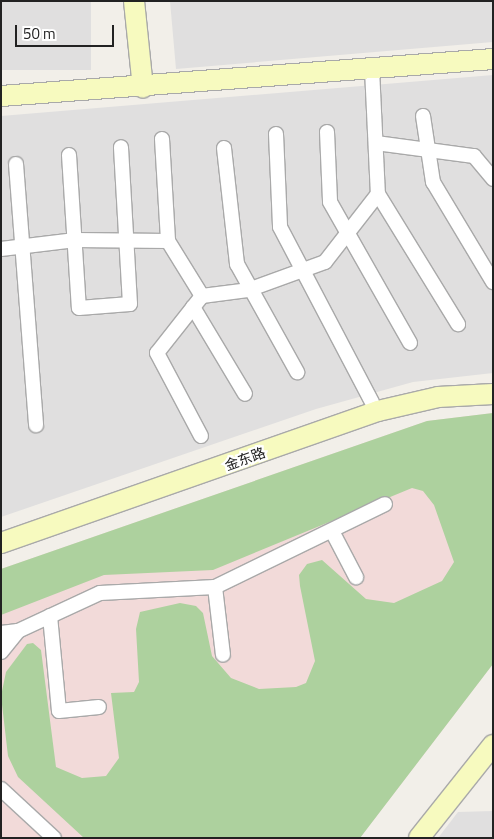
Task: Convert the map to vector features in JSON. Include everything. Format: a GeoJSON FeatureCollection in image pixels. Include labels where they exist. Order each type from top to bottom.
{"type":"FeatureCollection","features":[{"type":"Feature","properties":{"kind":"main road"},"geometry":{"type":"LineString","coordinates":[[134,1],[143,88]]}},
{"type":"Feature","properties":{"kind":"main road"},"geometry":{"type":"LineString","coordinates":[[1,96],[143,88],[493,59]]}},
{"type":"Feature","properties":{"kind":"main road","name":"金东路"},"geometry":{"type":"LineString","coordinates":[[1,529],[372,402],[435,386],[493,383]]}},
{"type":"Feature","properties":{"kind":"main road","name":"金东路"},"geometry":{"type":"LineString","coordinates":[[1,543],[378,411],[438,397],[493,394]]}},
{"type":"Feature","properties":{"kind":"main road"},"geometry":{"type":"LineString","coordinates":[[419,838],[490,755]]}},
{"type":"Feature","properties":{"kind":"street"},"geometry":{"type":"LineString","coordinates":[[372,69],[378,194],[458,324]]}},
{"type":"Feature","properties":{"kind":"street"},"geometry":{"type":"LineString","coordinates":[[423,116],[425,151],[433,182],[493,282]]}},
{"type":"Feature","properties":{"kind":"street"},"geometry":{"type":"LineString","coordinates":[[327,132],[330,202],[346,234],[410,343]]}},
{"type":"Feature","properties":{"kind":"street"},"geometry":{"type":"LineString","coordinates":[[276,134],[280,227],[372,402]]}},
{"type":"Feature","properties":{"kind":"street"},"geometry":{"type":"LineString","coordinates":[[162,139],[168,241],[245,394]]}},
{"type":"Feature","properties":{"kind":"street"},"geometry":{"type":"LineString","coordinates":[[376,143],[474,156],[493,179]]}},
{"type":"Feature","properties":{"kind":"street"},"geometry":{"type":"LineString","coordinates":[[69,154],[80,308],[130,304],[122,147]]}},
{"type":"Feature","properties":{"kind":"street"},"geometry":{"type":"LineString","coordinates":[[224,148],[237,264],[248,290],[297,372]]}},
{"type":"Feature","properties":{"kind":"street"},"geometry":{"type":"LineString","coordinates":[[16,164],[36,425]]}},
{"type":"Feature","properties":{"kind":"street"},"geometry":{"type":"LineString","coordinates":[[201,436],[157,353],[198,301],[248,290],[325,262],[378,194]]}},
{"type":"Feature","properties":{"kind":"street"},"geometry":{"type":"LineString","coordinates":[[1,249],[75,240],[127,238],[168,241]]}},
{"type":"Feature","properties":{"kind":"street"},"geometry":{"type":"LineString","coordinates":[[1,633],[18,631],[100,593],[215,587],[333,533],[385,504]]}},
{"type":"Feature","properties":{"kind":"street"},"geometry":{"type":"LineString","coordinates":[[333,533],[356,577]]}},
{"type":"Feature","properties":{"kind":"street"},"geometry":{"type":"LineString","coordinates":[[215,587],[224,655]]}},
{"type":"Feature","properties":{"kind":"street"},"geometry":{"type":"LineString","coordinates":[[50,616],[59,711],[99,707]]}},
{"type":"Feature","properties":{"kind":"street"},"geometry":{"type":"LineString","coordinates":[[1,652],[18,631]]}},
{"type":"Feature","properties":{"kind":"street"},"geometry":{"type":"LineString","coordinates":[[1,790],[54,838]]}},
{"type":"Feature","properties":{"kind":"shaded area"},"geometry":{"type":"Polygon","coordinates":[[[1,1],[91,1],[91,70],[1,70],[1,1]]]}},
{"type":"Feature","properties":{"kind":"shaded area"},"geometry":{"type":"Polygon","coordinates":[[[170,1],[493,1],[493,42],[176,69],[170,1]]]}},
{"type":"Feature","properties":{"kind":"shaded area"},"geometry":{"type":"Polygon","coordinates":[[[493,75],[493,373],[413,382],[316,409],[1,517],[1,116],[493,75]]]}},
{"type":"Feature","properties":{"kind":"shaded area"},"geometry":{"type":"Polygon","coordinates":[[[493,413],[493,664],[360,838],[1,838],[1,569],[427,421],[493,413]]]}},
{"type":"Feature","properties":{"kind":"shaded area"},"geometry":{"type":"Polygon","coordinates":[[[493,811],[493,838],[438,838],[458,812],[493,811]]]}},
{"type":"Feature","properties":{"kind":"green space"},"geometry":{"type":"Polygon","coordinates":[[[493,413],[493,664],[360,838],[84,838],[18,777],[8,756],[1,696],[6,672],[27,644],[33,643],[41,650],[56,767],[82,778],[106,776],[119,758],[111,693],[134,692],[139,682],[136,629],[140,612],[180,603],[196,606],[203,613],[212,656],[231,678],[259,689],[296,687],[306,683],[315,661],[299,575],[307,564],[322,560],[366,599],[394,603],[442,581],[454,562],[434,505],[423,491],[412,488],[213,570],[104,575],[1,615],[1,569],[427,421],[493,413]]]}}]}
